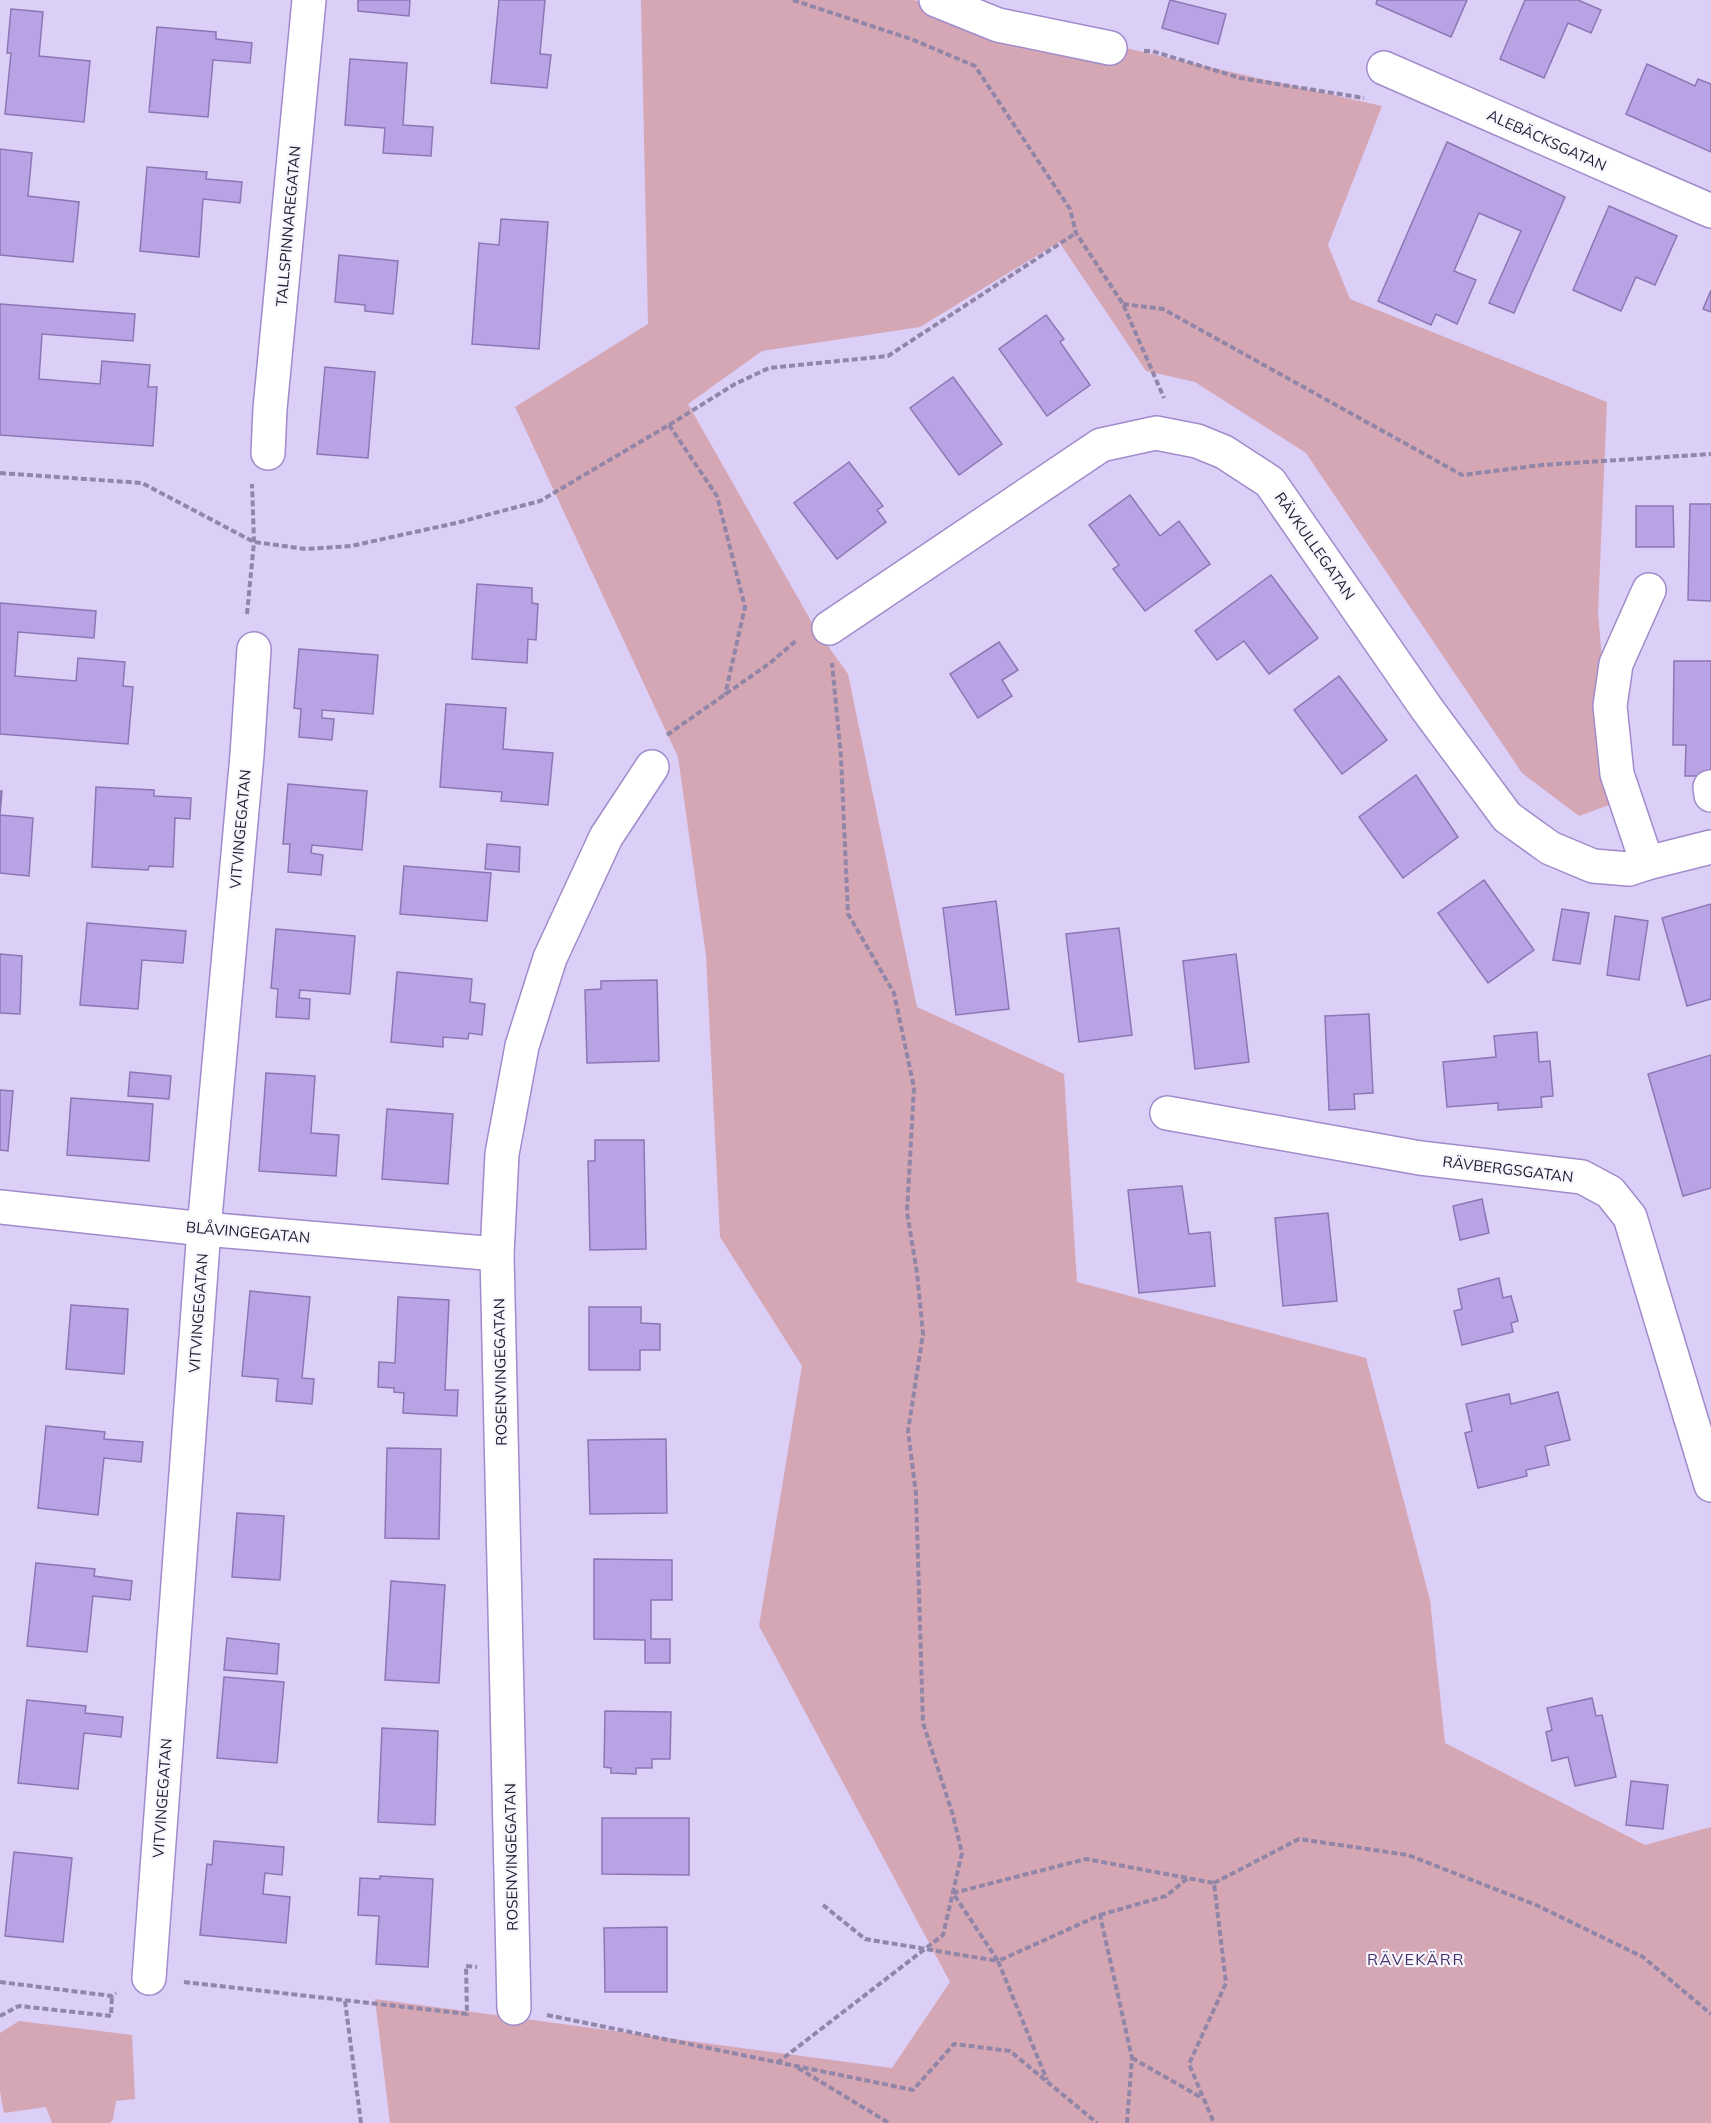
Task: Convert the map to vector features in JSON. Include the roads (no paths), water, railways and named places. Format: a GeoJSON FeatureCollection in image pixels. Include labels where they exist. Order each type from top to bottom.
{"type":"FeatureCollection","features":[{"type":"Feature","properties":{"kind":"street","name":"TALLSPINNAREGATAN"},"geometry":{"type":"LineString","coordinates":[[260,463],[271,397],[309,0]]}},
{"type":"Feature","properties":{"kind":"street"},"geometry":{"type":"LineString","coordinates":[[936,0],[998,25],[1110,48]]}},
{"type":"Feature","properties":{"kind":"street","name":"ALEBÄCKSGATAN"},"geometry":{"type":"LineString","coordinates":[[1384,68],[1711,211]]}},
{"type":"Feature","properties":{"kind":"street","name":"RÄVKULLEGATAN"},"geometry":{"type":"LineString","coordinates":[[829,628],[1101,445],[1156,433],[1197,441],[1224,452],[1270,482],[1427,709],[1507,817],[1551,848],[1593,866],[1629,869],[1711,848]]}},
{"type":"Feature","properties":{"kind":"street"},"geometry":{"type":"LineString","coordinates":[[1647,863],[1617,774],[1610,706],[1616,664],[1649,590]]}},
{"type":"Feature","properties":{"kind":"street","name":"VITVINGEGATAN"},"geometry":{"type":"LineString","coordinates":[[149,1978],[204,1229],[247,754],[250,634]]}},
{"type":"Feature","properties":{"kind":"street","name":"ROSENVINGEGATAN"},"geometry":{"type":"LineString","coordinates":[[514,2008],[497,1254],[502,1154],[525,1035],[550,958],[606,837],[652,767]]}},
{"type":"Feature","properties":{"kind":"street","name":"RÄVBERGSGATAN"},"geometry":{"type":"LineString","coordinates":[[1167,1113],[1420,1158],[1582,1178],[1610,1192],[1630,1217],[1711,1485]]}},
{"type":"Feature","properties":{"kind":"street","name":"BLÅVINGEGATAN"},"geometry":{"type":"LineString","coordinates":[[0,1207],[204,1229],[497,1254]]}},
{"type":"Feature","properties":{"kind":"district","name":"RÄVEKÄRR"},"geometry":{"type":"Point","coordinates":[1416,1959]}}]}
